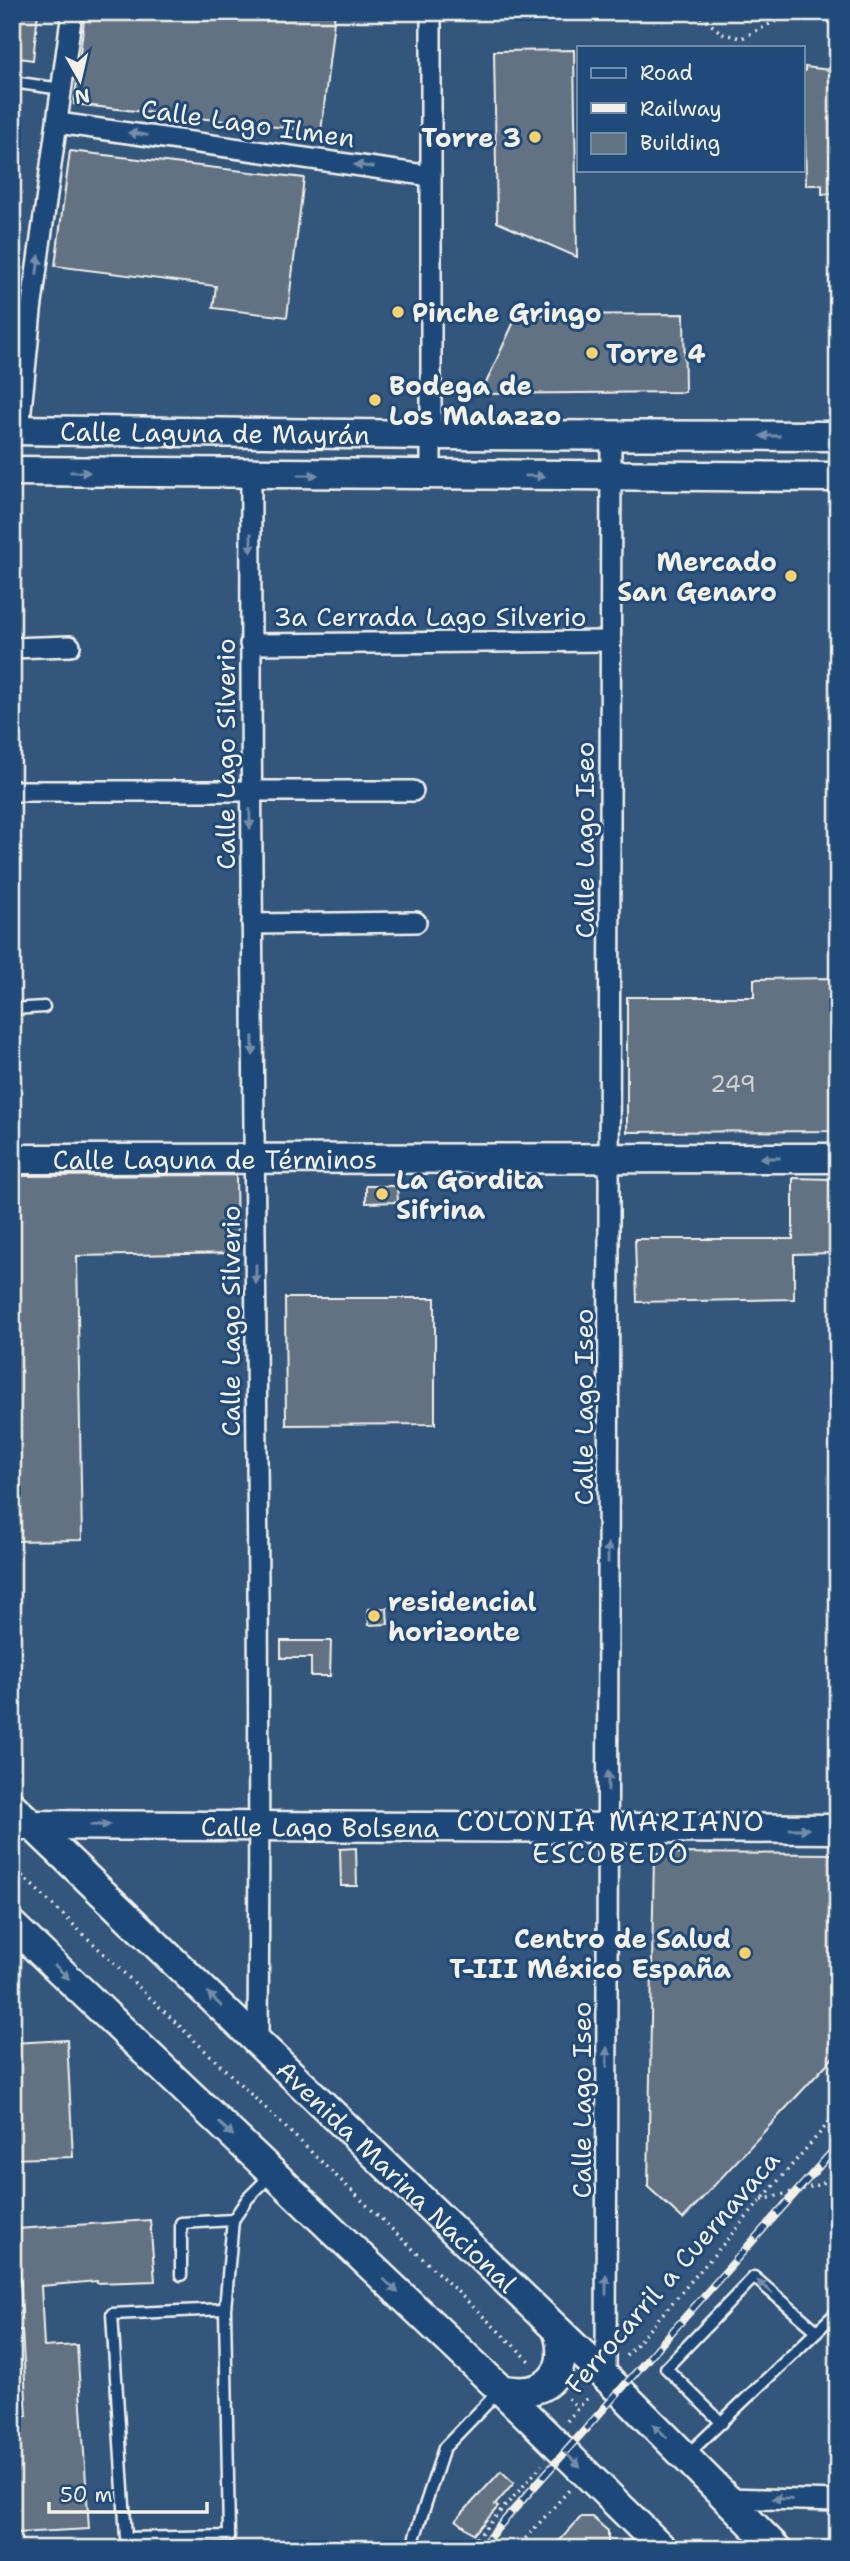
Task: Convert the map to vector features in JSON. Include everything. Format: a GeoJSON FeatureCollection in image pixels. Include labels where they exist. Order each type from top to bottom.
{"type":"FeatureCollection","features":[{"type":"Feature","properties":{"kind":"street"},"geometry":{"type":"LineString","coordinates":[[15,430],[72,12]]}},
{"type":"Feature","properties":{"kind":"street"},"geometry":{"type":"LineString","coordinates":[[431,12],[431,475]]}},
{"type":"Feature","properties":{"kind":"street","name":"Calle Lago Ilmen"},"geometry":{"type":"LineString","coordinates":[[58,123],[431,176]]}},
{"type":"Feature","properties":{"kind":"street","name":"Calle Laguna de Mayrán"},"geometry":{"type":"LineString","coordinates":[[15,430],[838,436]]}},
{"type":"Feature","properties":{"kind":"street","name":"Calle Lago Iseo"},"geometry":{"type":"LineString","coordinates":[[601,2373],[608,1829],[611,436]]}},
{"type":"Feature","properties":{"kind":"street"},"geometry":{"type":"LineString","coordinates":[[734,478],[735,436]]}},
{"type":"Feature","properties":{"kind":"street","name":"Calle Laguna de Mayrán"},"geometry":{"type":"LineString","coordinates":[[12,471],[838,477]]}},
{"type":"Feature","properties":{"kind":"street","name":"Calle Lago Silverio"},"geometry":{"type":"LineString","coordinates":[[251,474],[250,791],[260,1824],[258,2041]]}},
{"type":"Feature","properties":{"kind":"street","name":"3a Cerrada Lago Silverio"},"geometry":{"type":"LineString","coordinates":[[250,644],[611,641]]}},
{"type":"Feature","properties":{"kind":"street"},"geometry":{"type":"LineString","coordinates":[[12,648],[71,646]]}},
{"type":"Feature","properties":{"kind":"street"},"geometry":{"type":"LineString","coordinates":[[12,791],[413,791]]}},
{"type":"Feature","properties":{"kind":"street"},"geometry":{"type":"LineString","coordinates":[[252,924],[416,922]]}},
{"type":"Feature","properties":{"kind":"street","name":"Calle Laguna de Términos"},"geometry":{"type":"LineString","coordinates":[[12,1159],[838,1158]]}},
{"type":"Feature","properties":{"kind":"street","name":"Calle Lago Bolsena"},"geometry":{"type":"LineString","coordinates":[[19,1819],[608,1829],[838,1829]]}},
{"type":"Feature","properties":{"kind":"street","name":"Avenida Marina Nacional"},"geometry":{"type":"LineString","coordinates":[[19,1819],[258,2041],[686,2456],[777,2549]]}},
{"type":"Feature","properties":{"kind":"street"},"geometry":{"type":"LineString","coordinates":[[12,1925],[500,2389],[545,2443],[586,2472],[659,2548]]}},
{"type":"Feature","properties":{"kind":"street"},"geometry":{"type":"LineString","coordinates":[[545,2443],[543,2402],[562,2358],[558,2332]]}},
{"type":"Feature","properties":{"kind":"street"},"geometry":{"type":"LineString","coordinates":[[500,2389],[527,2392],[541,2388],[571,2372],[601,2373]]}},
{"type":"Feature","properties":{"kind":"street"},"geometry":{"type":"LineString","coordinates":[[726,2498],[838,2501]]}},
{"type":"Feature","properties":{"kind":"lane"},"geometry":{"type":"LineString","coordinates":[[12,82],[62,89]]}},
{"type":"Feature","properties":{"kind":"lane"},"geometry":{"type":"LineString","coordinates":[[12,1009],[44,1007]]}},
{"type":"Feature","properties":{"kind":"lane"},"geometry":{"type":"LineString","coordinates":[[225,2309],[112,2314],[126,2538],[229,2536],[225,2309],[233,2220],[248,2197],[273,2173]]}},
{"type":"Feature","properties":{"kind":"lane"},"geometry":{"type":"LineString","coordinates":[[181,2275],[181,2223],[233,2220]]}},
{"type":"Feature","properties":{"kind":"lane"},"geometry":{"type":"LineString","coordinates":[[722,2423],[666,2368],[754,2277],[817,2330]]}},
{"type":"Feature","properties":{"kind":"lane"},"geometry":{"type":"LineString","coordinates":[[686,2456],[838,2311]]}},
{"type":"Feature","properties":{"kind":"lane"},"geometry":{"type":"LineString","coordinates":[[415,2536],[444,2448],[500,2389]]}},
{"type":"Feature","properties":{"kind":"path"},"geometry":{"type":"LineString","coordinates":[[552,12],[555,15],[592,12]]}},
{"type":"Feature","properties":{"kind":"path"},"geometry":{"type":"LineString","coordinates":[[695,12],[723,34],[742,38],[776,21]]}},
{"type":"Feature","properties":{"kind":"path"},"geometry":{"type":"LineString","coordinates":[[12,1866],[579,2408]]}},
{"type":"Feature","properties":{"kind":"path","name":"Ferrocarril a Cuernavaca"},"geometry":{"type":"LineString","coordinates":[[467,2549],[545,2443],[579,2408],[601,2373],[838,2112]]}},
{"type":"Feature","properties":{"kind":"path"},"geometry":{"type":"LineString","coordinates":[[760,2201],[822,2184],[838,2169]]}},
{"type":"Feature","properties":{"kind":"path"},"geometry":{"type":"LineString","coordinates":[[516,2549],[586,2472]]}},
{"type":"Feature","properties":{"kind":"building"},"geometry":{"type":"Polygon","coordinates":[[[12,12],[38,12],[33,60],[12,57],[12,12]]]}},
{"type":"Feature","properties":{"kind":"building"},"geometry":{"type":"Polygon","coordinates":[[[85,12],[335,12],[321,132],[74,104],[85,12]]]}},
{"type":"Feature","properties":{"kind":"building","name":"Torre 3"},"geometry":{"type":"Polygon","coordinates":[[[574,50],[577,257],[497,222],[494,51],[574,50]]]}},
{"type":"Feature","properties":{"kind":"building"},"geometry":{"type":"Polygon","coordinates":[[[805,67],[838,71],[838,193],[822,194],[822,185],[806,185],[805,67]]]}},
{"type":"Feature","properties":{"kind":"building"},"geometry":{"type":"Polygon","coordinates":[[[70,151],[304,178],[287,317],[213,308],[216,286],[55,266],[70,151]]]}},
{"type":"Feature","properties":{"kind":"building","name":"Torre 4"},"geometry":{"type":"Polygon","coordinates":[[[684,314],[685,392],[481,394],[517,315],[684,314]]]}},
{"type":"Feature","properties":{"kind":"building"},"geometry":{"type":"Polygon","coordinates":[[[838,978],[838,1131],[627,1132],[627,997],[754,997],[754,979],[838,978]]]}},
{"type":"Feature","properties":{"kind":"building"},"geometry":{"type":"Polygon","coordinates":[[[236,1175],[237,1253],[77,1256],[82,1540],[12,1541],[12,1176],[236,1175]]]}},
{"type":"Feature","properties":{"kind":"building"},"geometry":{"type":"Polygon","coordinates":[[[793,1178],[833,1179],[833,1253],[794,1254],[794,1299],[637,1302],[635,1239],[793,1239],[793,1178]]]}},
{"type":"Feature","properties":{"kind":"building","name":"La Gordita Sifrina"},"geometry":{"type":"Polygon","coordinates":[[[366,1186],[397,1186],[398,1202],[366,1203],[366,1186]]]}},
{"type":"Feature","properties":{"kind":"building"},"geometry":{"type":"Polygon","coordinates":[[[285,1298],[435,1298],[435,1424],[286,1425],[285,1298]]]}},
{"type":"Feature","properties":{"kind":"building","name":"residencial horizonte"},"geometry":{"type":"Polygon","coordinates":[[[387,1608],[388,1624],[369,1625],[368,1609],[387,1608]]]}},
{"type":"Feature","properties":{"kind":"building"},"geometry":{"type":"Polygon","coordinates":[[[281,1641],[331,1641],[330,1676],[311,1676],[311,1658],[281,1658],[281,1641]]]}},
{"type":"Feature","properties":{"kind":"building"},"geometry":{"type":"Polygon","coordinates":[[[356,1848],[357,1886],[341,1886],[340,1849],[356,1848]]]}},
{"type":"Feature","properties":{"kind":"building","name":"Centro de Salud T-III México España"},"geometry":{"type":"Polygon","coordinates":[[[654,1853],[838,1854],[838,2052],[683,2219],[648,2187],[654,1853]]]}},
{"type":"Feature","properties":{"kind":"building"},"geometry":{"type":"Polygon","coordinates":[[[67,2040],[73,2157],[12,2159],[12,2043],[67,2040]]]}},
{"type":"Feature","properties":{"kind":"building"},"geometry":{"type":"Polygon","coordinates":[[[150,2220],[155,2281],[97,2281],[41,2286],[44,2347],[77,2345],[89,2529],[17,2533],[12,2417],[27,2416],[22,2330],[12,2331],[12,2314],[22,2313],[17,2229],[150,2220]]]}},
{"type":"Feature","properties":{"kind":"building"},"geometry":{"type":"Polygon","coordinates":[[[501,2471],[514,2483],[495,2505],[498,2507],[474,2534],[456,2520],[501,2471]]]}},
{"type":"Feature","properties":{"kind":"building"},"geometry":{"type":"Polygon","coordinates":[[[581,2517],[592,2517],[608,2531],[608,2549],[552,2549],[581,2517]]]}},
{"type":"Feature","properties":{"kind":"railway"},"geometry":{"type":"LineString","coordinates":[[479,2549],[838,2145]]}},
{"type":"Feature","properties":{"kind":"place","name":"Torre 3"},"geometry":{"type":"Point","coordinates":[535,137]}},
{"type":"Feature","properties":{"kind":"place","name":"Pinche Gringo"},"geometry":{"type":"Point","coordinates":[398,312]}},
{"type":"Feature","properties":{"kind":"place","name":"Torre 4"},"geometry":{"type":"Point","coordinates":[592,353]}},
{"type":"Feature","properties":{"kind":"place","name":"Bodega de Los Malazzo"},"geometry":{"type":"Point","coordinates":[375,400]}},
{"type":"Feature","properties":{"kind":"place","name":"Mercado San Genaro"},"geometry":{"type":"Point","coordinates":[791,576]}},
{"type":"Feature","properties":{"kind":"place","name":"La Gordita Sifrina"},"geometry":{"type":"Point","coordinates":[382,1194]}},
{"type":"Feature","properties":{"kind":"place","name":"residencial horizonte"},"geometry":{"type":"Point","coordinates":[374,1616]}},
{"type":"Feature","properties":{"kind":"place","name":"Centro de Salud T-III México España"},"geometry":{"type":"Point","coordinates":[745,1953]}},
{"type":"Feature","properties":{"kind":"district","name":"COLONIA MARIANO ESCOBEDO"},"geometry":{"type":"Point","coordinates":[611,1837]}}]}
